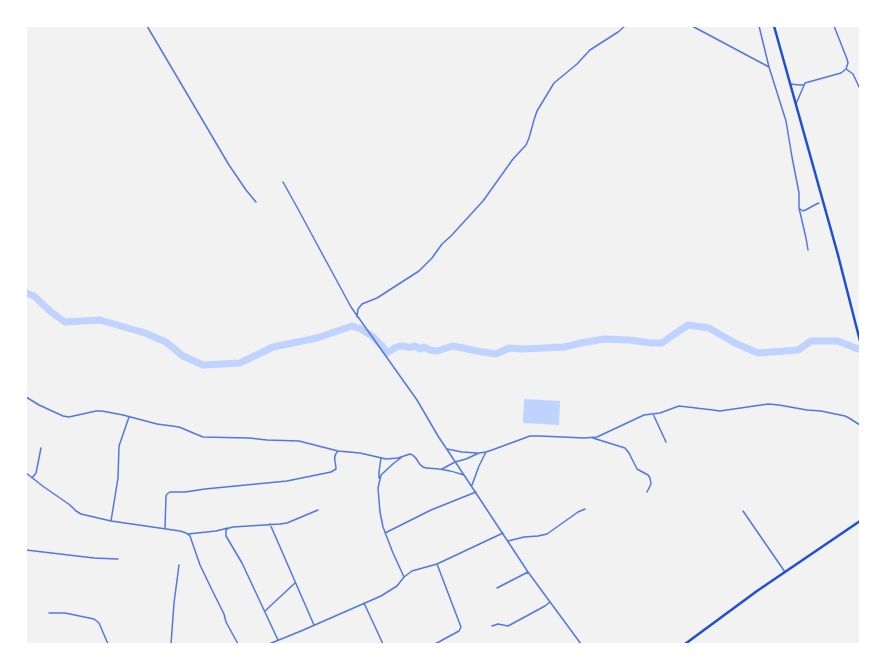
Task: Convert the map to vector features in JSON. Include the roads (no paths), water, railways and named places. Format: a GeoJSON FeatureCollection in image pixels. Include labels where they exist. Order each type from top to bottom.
{"type":"FeatureCollection","features":[{"type":"Feature","properties":{"kind":"main road"},"geometry":{"type":"LineString","coordinates":[[774,26],[838,255],[860,340]]}},
{"type":"Feature","properties":{"kind":"main road"},"geometry":{"type":"LineString","coordinates":[[685,644],[726,613],[860,521]]}},
{"type":"Feature","properties":{"kind":"street"},"geometry":{"type":"LineString","coordinates":[[147,26],[229,165],[256,202]]}},
{"type":"Feature","properties":{"kind":"street"},"geometry":{"type":"LineString","coordinates":[[357,317],[358,309],[362,304],[377,298],[419,271],[432,258],[442,244],[483,200],[508,165],[526,145],[530,138],[537,111],[554,83],[577,64],[590,50],[625,26]]}},
{"type":"Feature","properties":{"kind":"street"},"geometry":{"type":"LineString","coordinates":[[692,26],[769,67]]}},
{"type":"Feature","properties":{"kind":"street"},"geometry":{"type":"LineString","coordinates":[[759,26],[769,67],[786,121],[800,193],[799,208],[808,250]]}},
{"type":"Feature","properties":{"kind":"street"},"geometry":{"type":"LineString","coordinates":[[796,104],[804,85],[808,82],[841,73],[846,69],[848,63],[847,59],[834,26]]}},
{"type":"Feature","properties":{"kind":"street"},"geometry":{"type":"LineString","coordinates":[[846,69],[853,74],[860,89]]}},
{"type":"Feature","properties":{"kind":"street"},"geometry":{"type":"LineString","coordinates":[[790,84],[804,85]]}},
{"type":"Feature","properties":{"kind":"street"},"geometry":{"type":"LineString","coordinates":[[283,182],[357,317],[417,400],[455,462],[528,572],[581,644]]}},
{"type":"Feature","properties":{"kind":"street"},"geometry":{"type":"LineString","coordinates":[[799,208],[803,211],[819,203]]}},
{"type":"Feature","properties":{"kind":"street"},"geometry":{"type":"LineString","coordinates":[[26,397],[63,416],[69,417],[99,411],[118,414],[162,426],[168,425],[180,427],[203,437],[299,441],[338,451],[360,453],[386,459],[392,459],[410,454],[413,455],[424,468],[442,469],[464,475]]}},
{"type":"Feature","properties":{"kind":"street"},"geometry":{"type":"LineString","coordinates":[[591,438],[604,434],[644,415],[664,412],[679,406],[720,410],[774,404],[845,416],[860,425]]}},
{"type":"Feature","properties":{"kind":"street"},"geometry":{"type":"LineString","coordinates":[[653,414],[666,442]]}},
{"type":"Feature","properties":{"kind":"street"},"geometry":{"type":"LineString","coordinates":[[111,521],[118,478],[119,446],[129,417]]}},
{"type":"Feature","properties":{"kind":"street"},"geometry":{"type":"LineString","coordinates":[[446,448],[462,452],[478,453],[486,452],[530,436],[591,438],[625,448],[637,469],[648,475],[650,478],[651,484],[647,492]]}},
{"type":"Feature","properties":{"kind":"street"},"geometry":{"type":"LineString","coordinates":[[32,478],[36,472],[41,448]]}},
{"type":"Feature","properties":{"kind":"street"},"geometry":{"type":"LineString","coordinates":[[165,529],[166,496],[170,492],[185,492],[205,488],[287,481],[331,472],[336,469],[334,457],[338,451]]}},
{"type":"Feature","properties":{"kind":"street"},"geometry":{"type":"LineString","coordinates":[[472,486],[478,466],[486,452]]}},
{"type":"Feature","properties":{"kind":"street"},"geometry":{"type":"LineString","coordinates":[[442,469],[478,453]]}},
{"type":"Feature","properties":{"kind":"street"},"geometry":{"type":"LineString","coordinates":[[403,456],[381,475],[378,488],[381,520],[393,553],[404,577]]}},
{"type":"Feature","properties":{"kind":"street"},"geometry":{"type":"LineString","coordinates":[[380,480],[379,472],[381,458]]}},
{"type":"Feature","properties":{"kind":"street"},"geometry":{"type":"LineString","coordinates":[[26,473],[81,514],[111,521],[180,531],[188,534],[229,528],[280,524],[318,510]]}},
{"type":"Feature","properties":{"kind":"street"},"geometry":{"type":"LineString","coordinates":[[385,533],[431,510],[476,492]]}},
{"type":"Feature","properties":{"kind":"street"},"geometry":{"type":"LineString","coordinates":[[508,541],[547,534],[578,512],[586,509]]}},
{"type":"Feature","properties":{"kind":"street"},"geometry":{"type":"LineString","coordinates":[[743,511],[785,572]]}},
{"type":"Feature","properties":{"kind":"street"},"geometry":{"type":"LineString","coordinates":[[270,524],[314,625]]}},
{"type":"Feature","properties":{"kind":"street"},"geometry":{"type":"LineString","coordinates":[[229,528],[226,530],[226,536],[242,563],[278,640]]}},
{"type":"Feature","properties":{"kind":"street"},"geometry":{"type":"LineString","coordinates":[[269,644],[381,596],[394,589],[400,584],[404,577],[412,571],[437,564],[503,533]]}},
{"type":"Feature","properties":{"kind":"street"},"geometry":{"type":"LineString","coordinates":[[188,534],[224,614],[226,622],[238,644]]}},
{"type":"Feature","properties":{"kind":"street"},"geometry":{"type":"LineString","coordinates":[[26,550],[94,558],[118,559]]}},
{"type":"Feature","properties":{"kind":"street"},"geometry":{"type":"LineString","coordinates":[[435,644],[458,631],[461,627],[437,564]]}},
{"type":"Feature","properties":{"kind":"street"},"geometry":{"type":"LineString","coordinates":[[171,644],[179,565]]}},
{"type":"Feature","properties":{"kind":"street"},"geometry":{"type":"LineString","coordinates":[[497,588],[528,572]]}},
{"type":"Feature","properties":{"kind":"street"},"geometry":{"type":"LineString","coordinates":[[265,611],[295,583]]}},
{"type":"Feature","properties":{"kind":"street"},"geometry":{"type":"LineString","coordinates":[[492,626],[498,624],[508,626],[550,602]]}},
{"type":"Feature","properties":{"kind":"street"},"geometry":{"type":"LineString","coordinates":[[364,603],[383,644]]}},
{"type":"Feature","properties":{"kind":"street"},"geometry":{"type":"LineString","coordinates":[[49,613],[94,619],[99,624],[108,644]]}},
{"type":"Feature","properties":{"kind":"water"},"geometry":{"type":"Polygon","coordinates":[[[524,399],[560,401],[559,425],[523,423],[524,399]]]}},
{"type":"Feature","properties":{"kind":"waterway"},"geometry":{"type":"LineString","coordinates":[[26,293],[34,296],[51,312],[65,322],[100,320],[145,333],[166,342],[183,356],[203,365],[240,363],[273,347],[317,338],[352,326],[361,329],[372,336],[387,353],[398,346],[415,346],[420,349],[424,347],[437,351],[453,346],[496,354],[509,348],[522,349],[564,347],[604,339],[662,343],[688,325],[709,328],[735,343],[758,353],[798,350],[811,341],[838,341],[858,349],[860,348]]}}]}
